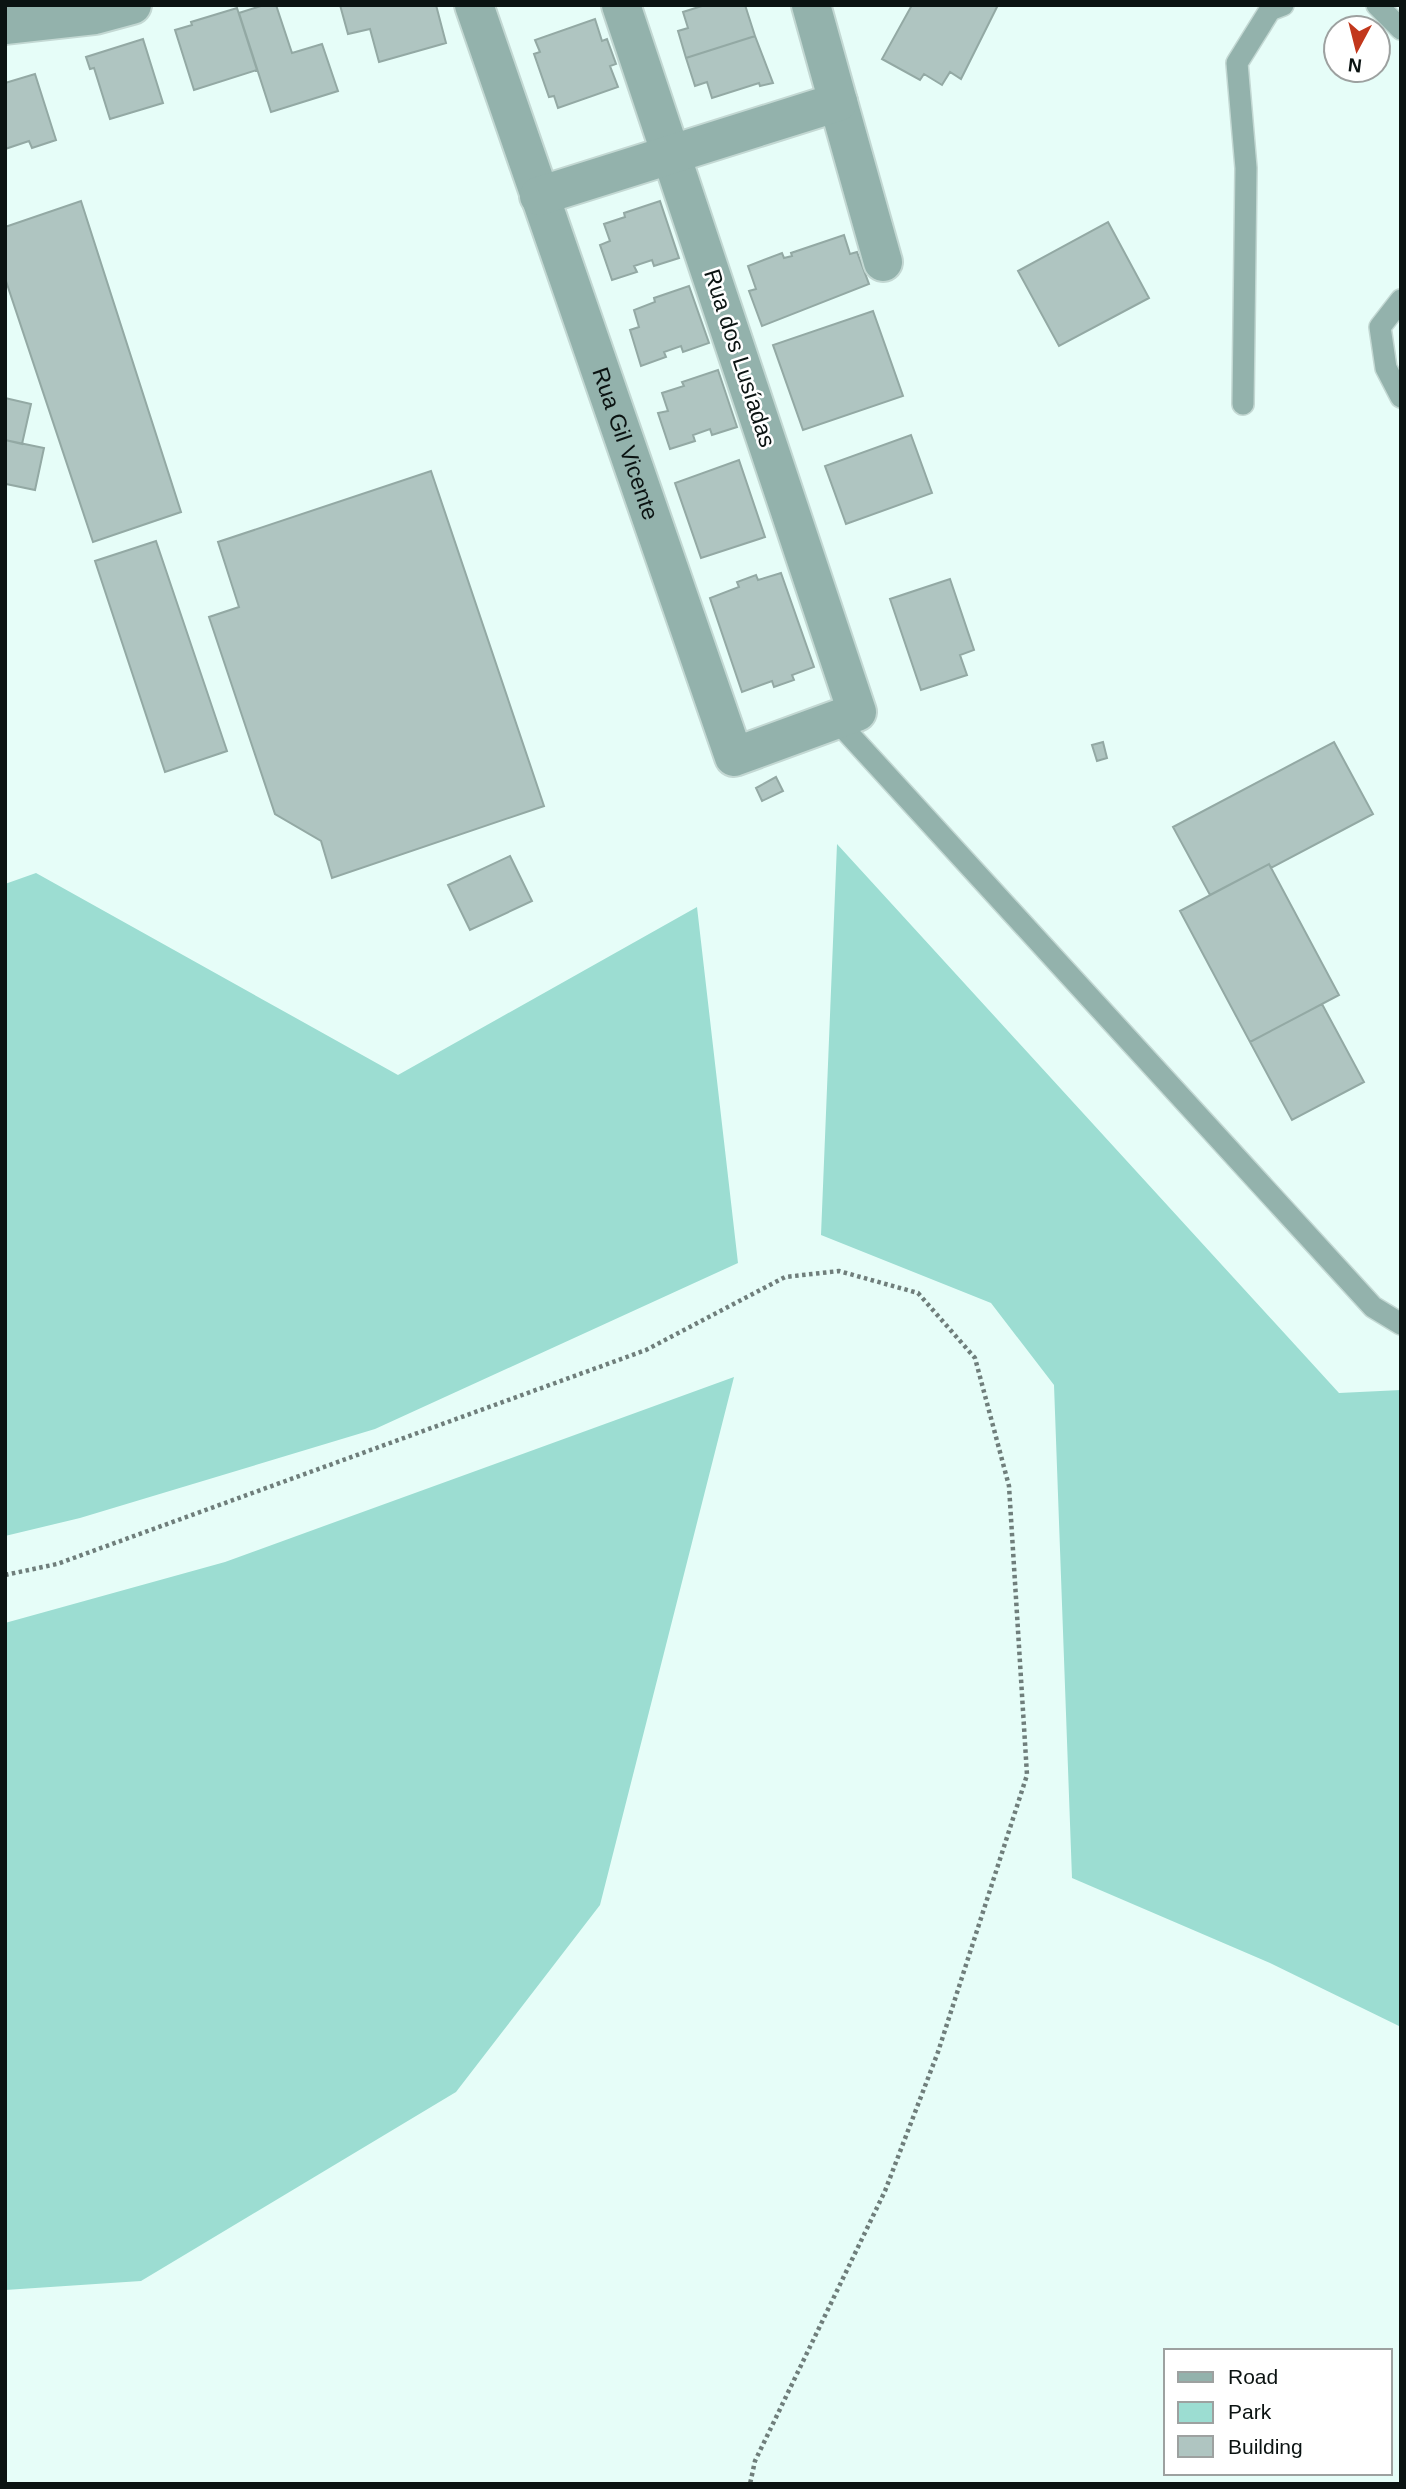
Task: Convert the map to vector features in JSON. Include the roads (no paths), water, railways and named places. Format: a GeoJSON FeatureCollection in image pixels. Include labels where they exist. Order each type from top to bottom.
{"type":"FeatureCollection","features":[{"type":"Feature","properties":{"kind":"street"},"geometry":{"type":"LineString","coordinates":[[5,26],[95,15],[132,5]]}},
{"type":"Feature","properties":{"kind":"street","name":"Rua Gil Vicente"},"geometry":{"type":"LineString","coordinates":[[474,5],[734,757],[846,716]]}},
{"type":"Feature","properties":{"kind":"street","name":"Rua dos Lusíadas"},"geometry":{"type":"LineString","coordinates":[[621,5],[673,155],[846,716]]}},
{"type":"Feature","properties":{"kind":"street"},"geometry":{"type":"LineString","coordinates":[[811,5],[883,262]]}},
{"type":"Feature","properties":{"kind":"street"},"geometry":{"type":"LineString","coordinates":[[539,196],[838,102]]}},
{"type":"Feature","properties":{"kind":"lane"},"geometry":{"type":"LineString","coordinates":[[1243,404],[1246,168],[1237,63],[1270,10],[1283,5]]}},
{"type":"Feature","properties":{"kind":"lane"},"geometry":{"type":"LineString","coordinates":[[1377,5],[1401,29]]}},
{"type":"Feature","properties":{"kind":"lane"},"geometry":{"type":"LineString","coordinates":[[1401,300],[1380,327],[1386,368],[1401,397]]}},
{"type":"Feature","properties":{"kind":"lane"},"geometry":{"type":"LineString","coordinates":[[846,716],[1373,1307],[1401,1324]]}}]}
